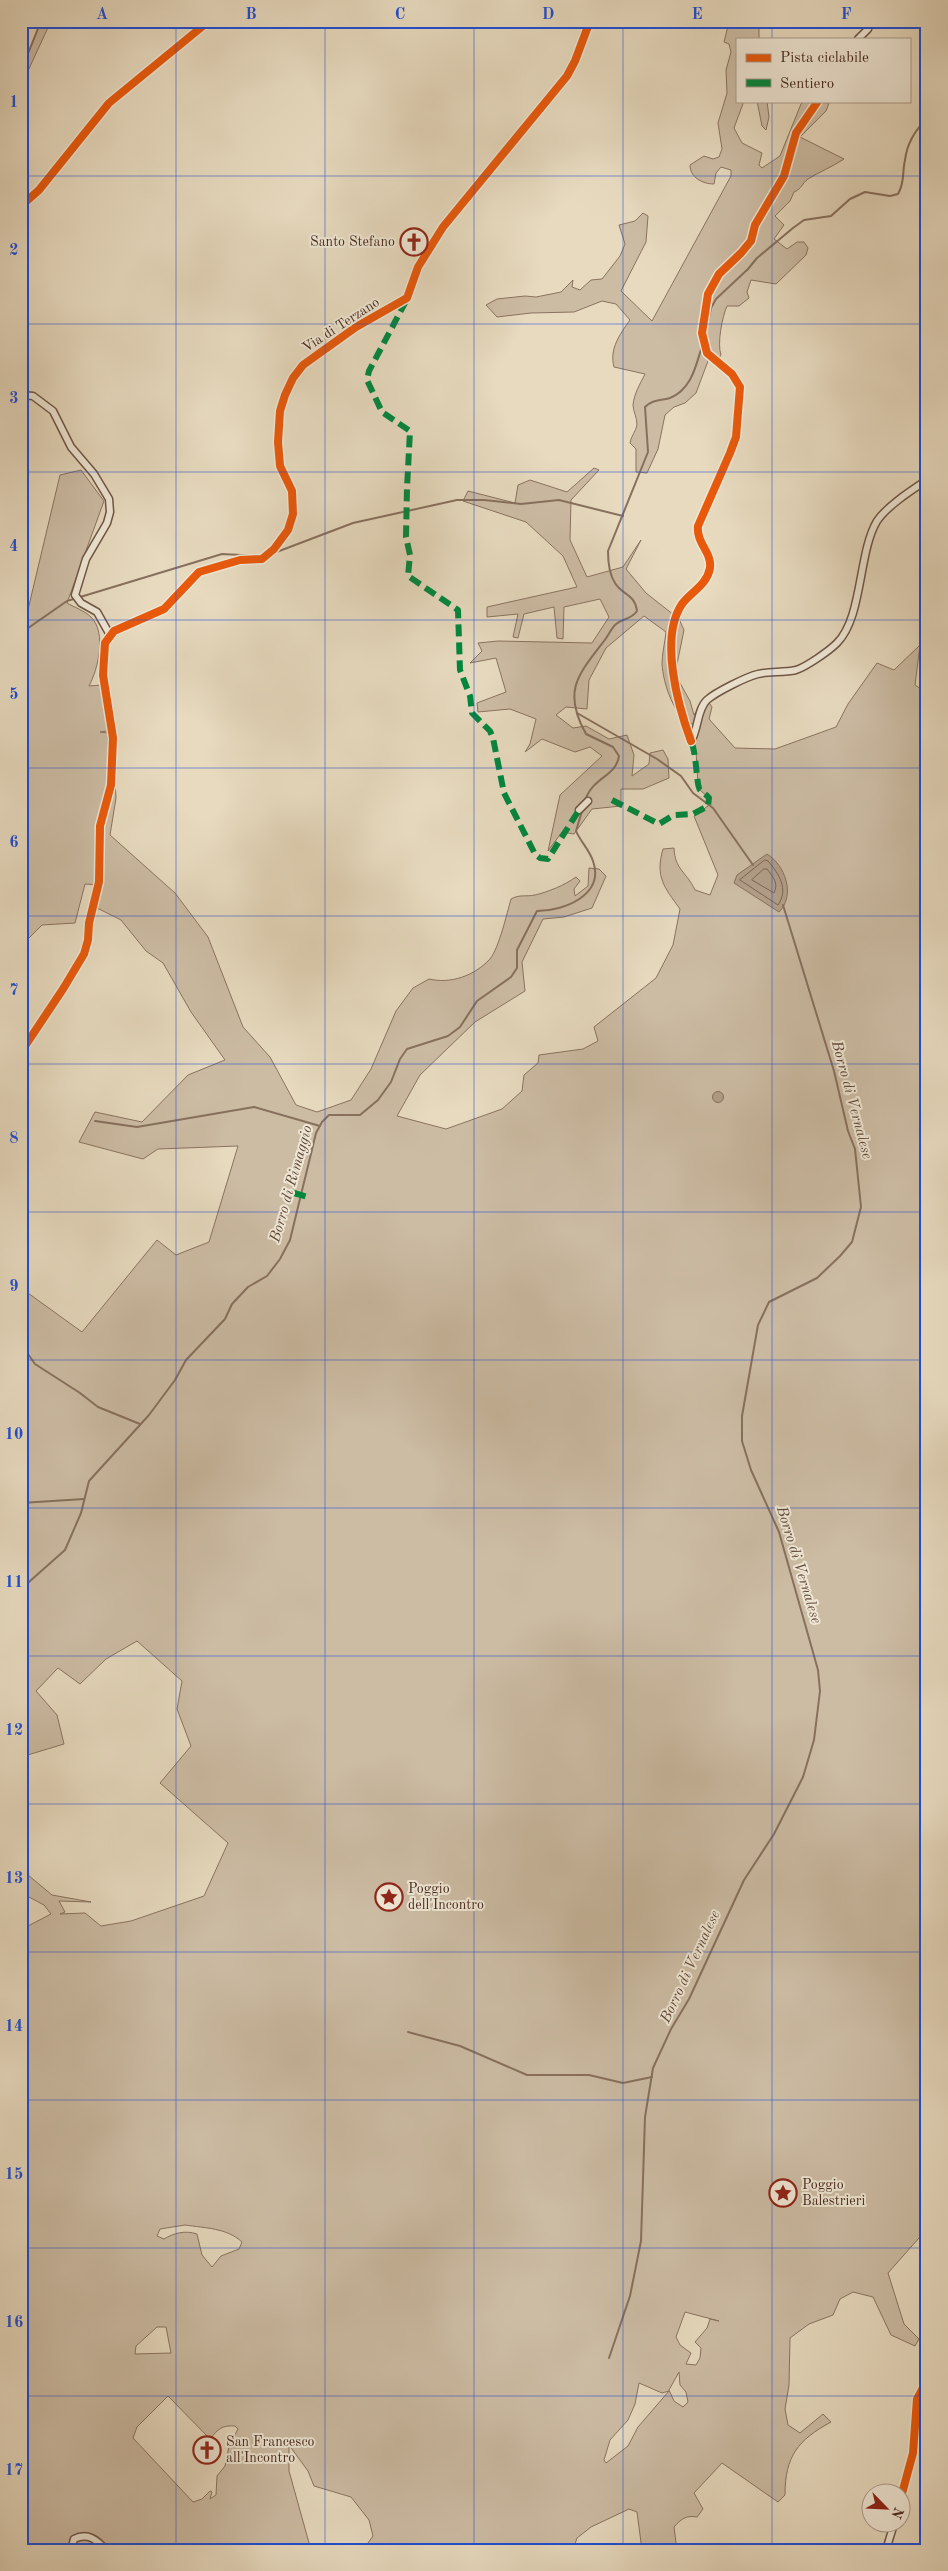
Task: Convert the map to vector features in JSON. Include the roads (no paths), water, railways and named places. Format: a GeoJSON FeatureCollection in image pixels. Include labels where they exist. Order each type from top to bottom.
{"type":"FeatureCollection","features":[{"type":"Feature","properties":{"kind":"street"},"geometry":{"type":"LineString","coordinates":[[21,206],[39,190],[109,102],[210,21]]}},
{"type":"Feature","properties":{"kind":"street","name":"Via di Terzano"},"geometry":{"type":"LineString","coordinates":[[110,635],[114,630],[164,609],[199,572],[240,560],[262,559],[274,549],[288,530],[293,514],[292,491],[280,466],[278,426],[284,395],[293,378],[303,365],[356,327],[407,298],[418,267],[442,227],[567,76],[575,62],[590,21]]}},
{"type":"Feature","properties":{"kind":"street"},"geometry":{"type":"LineString","coordinates":[[859,38],[868,29],[871,21]]}},
{"type":"Feature","properties":{"kind":"street"},"geometry":{"type":"LineString","coordinates":[[817,102],[796,133],[784,176],[756,225],[751,241],[714,282],[708,294],[702,334],[706,353],[732,374],[740,387],[736,436],[698,526],[698,538],[711,561],[710,572],[703,584],[679,610],[671,645],[672,668],[683,719],[691,741],[694,736],[695,724],[701,715],[706,701],[757,674],[795,670],[805,666],[836,644],[852,613],[864,563],[878,521],[905,496],[927,480]]}},
{"type":"Feature","properties":{"kind":"street"},"geometry":{"type":"LineString","coordinates":[[21,395],[32,396],[53,411],[71,447],[94,474],[108,499],[110,512],[86,559],[75,595],[81,603],[97,612],[110,635],[105,643],[103,675],[114,738],[111,785],[100,826],[99,882],[84,954],[21,1052]]}},
{"type":"Feature","properties":{"kind":"street"},"geometry":{"type":"LineString","coordinates":[[579,810],[588,801]]}},
{"type":"Feature","properties":{"kind":"street"},"geometry":{"type":"LineString","coordinates":[[904,2484],[912,2453],[917,2399],[927,2380]]}},
{"type":"Feature","properties":{"kind":"street"},"geometry":{"type":"LineString","coordinates":[[886,2550],[891,2534]]}},
{"type":"Feature","properties":{"kind":"street"},"geometry":{"type":"LineString","coordinates":[[71,2550],[74,2539],[83,2536],[96,2540],[106,2550]]}},
{"type":"Feature","properties":{"kind":"water"},"geometry":{"type":"Polygon","coordinates":[[[767,854],[779,865],[786,881],[787,897],[779,912],[734,883],[737,875],[767,854]]]}},
{"type":"Feature","properties":{"kind":"water"},"geometry":{"type":"Polygon","coordinates":[[[716,1092],[720,1092],[723,1097],[722,1101],[716,1102],[713,1099],[713,1095],[716,1092]]]}},
{"type":"Feature","properties":{"kind":"waterway"},"geometry":{"type":"LineString","coordinates":[[21,71],[41,21]]}},
{"type":"Feature","properties":{"kind":"waterway","name":"Borro di Rimaggio"},"geometry":{"type":"LineString","coordinates":[[705,336],[711,308],[716,299],[757,258],[793,228],[804,220],[831,216],[850,199],[865,192],[890,196],[898,194],[902,185],[906,154],[910,143],[915,133],[927,119]]}},
{"type":"Feature","properties":{"kind":"waterway","name":"Borro di Rimaggio"},"geometry":{"type":"LineString","coordinates":[[585,801],[593,787],[613,769],[619,756],[613,747],[586,734],[579,719],[574,695],[576,684],[581,674],[605,639],[618,623],[632,616],[637,611],[634,601],[618,587],[611,576],[608,551],[648,452],[645,407],[654,401],[670,398],[683,389],[692,376],[702,346]]}},
{"type":"Feature","properties":{"kind":"waterway"},"geometry":{"type":"LineString","coordinates":[[274,553],[353,523],[457,500],[484,500],[521,504],[559,500],[623,516]]}},
{"type":"Feature","properties":{"kind":"waterway"},"geometry":{"type":"LineString","coordinates":[[21,633],[67,601],[222,554],[262,556]]}},
{"type":"Feature","properties":{"kind":"waterway","name":"Borro di Vernalese"},"geometry":{"type":"LineString","coordinates":[[577,713],[657,759],[681,776],[693,793],[713,808],[753,865]]}},
{"type":"Feature","properties":{"kind":"waterway","name":"Borro di Rimaggio"},"geometry":{"type":"LineString","coordinates":[[21,1589],[65,1550],[81,1513],[89,1481],[149,1415],[175,1380],[186,1360],[225,1319],[232,1304],[248,1287],[267,1276],[280,1259],[290,1240],[316,1133],[322,1122],[329,1115],[360,1115],[378,1100],[391,1082],[400,1059],[407,1049],[448,1036],[460,1027],[477,1001],[511,977],[517,968],[517,950],[537,911],[559,908],[570,904],[588,892],[593,883],[595,873],[593,861],[576,831],[582,811]]}},
{"type":"Feature","properties":{"kind":"waterway","name":"Borro di Vernalese"},"geometry":{"type":"LineString","coordinates":[[609,2358],[630,2296],[641,2241],[645,2117],[653,2068],[671,2029],[689,1999],[744,1880],[774,1834],[803,1777],[814,1740],[820,1691],[818,1670],[779,1532],[751,1470],[742,1441],[742,1416],[758,1325],[769,1302],[817,1278],[840,1256],[852,1242],[861,1207],[855,1149],[848,1131],[834,1071],[783,905]]}},
{"type":"Feature","properties":{"kind":"waterway"},"geometry":{"type":"LineString","coordinates":[[95,1121],[137,1127],[254,1107],[320,1126]]}},
{"type":"Feature","properties":{"kind":"waterway"},"geometry":{"type":"LineString","coordinates":[[21,1344],[35,1364],[98,1407],[140,1424]]}},
{"type":"Feature","properties":{"kind":"waterway"},"geometry":{"type":"LineString","coordinates":[[21,1503],[84,1499]]}},
{"type":"Feature","properties":{"kind":"waterway"},"geometry":{"type":"LineString","coordinates":[[408,2032],[460,2046],[527,2075],[589,2075],[623,2083],[652,2077]]}},
{"type":"Feature","properties":{"kind":"place","name":"Santo Stefano"},"geometry":{"type":"Point","coordinates":[414,242]}},
{"type":"Feature","properties":{"kind":"place","name":"Poggio dell'Incontro"},"geometry":{"type":"Point","coordinates":[389,1897]}},
{"type":"Feature","properties":{"kind":"place","name":"Poggio Balestrieri"},"geometry":{"type":"Point","coordinates":[783,2193]}},
{"type":"Feature","properties":{"kind":"place","name":"San Francesco all'Incontro"},"geometry":{"type":"Point","coordinates":[207,2450]}}]}
